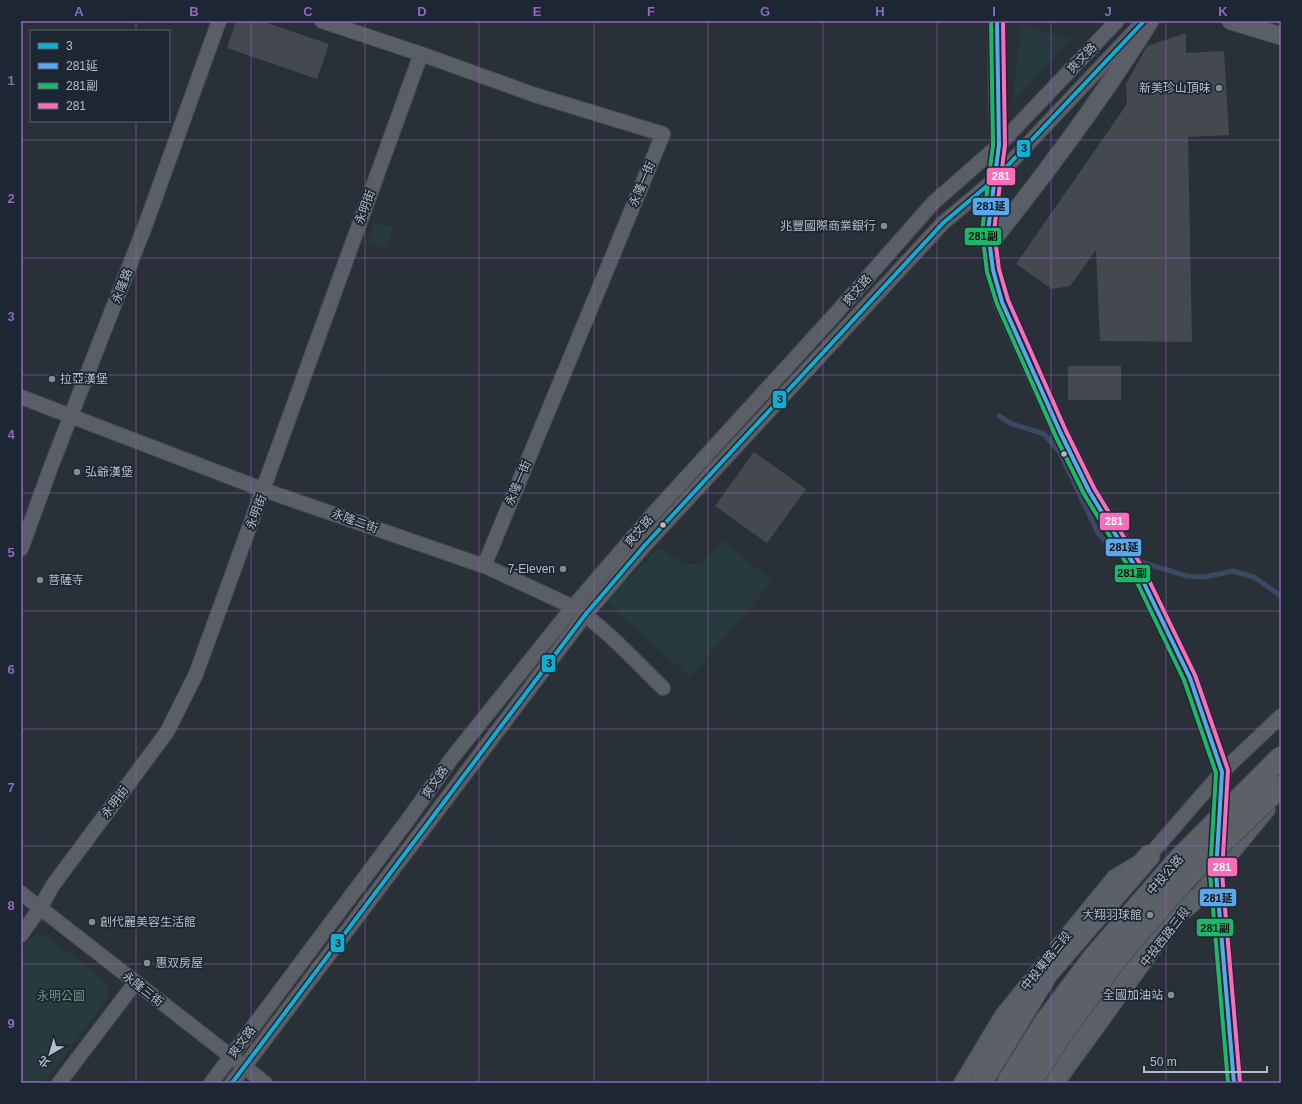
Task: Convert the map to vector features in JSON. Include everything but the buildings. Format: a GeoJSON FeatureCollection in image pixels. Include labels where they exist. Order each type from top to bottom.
{"type":"FeatureCollection","features":[{"type":"Feature","properties":{"kind":"main road","name":"中投公路"},"geometry":{"type":"LineString","coordinates":[[1007,1083],[1045,1022],[1093,958],[1178,860],[1281,758]]}},
{"type":"Feature","properties":{"kind":"main road","name":"中投公路"},"geometry":{"type":"LineString","coordinates":[[1030,1083],[1118,957],[1189,875],[1281,786]]}},
{"type":"Feature","properties":{"kind":"main road"},"geometry":{"type":"LineString","coordinates":[[981,1083],[1047,974],[1150,856]]}},
{"type":"Feature","properties":{"kind":"main road"},"geometry":{"type":"LineString","coordinates":[[1044,1083],[1126,963],[1161,926],[1192,901]]}},
{"type":"Feature","properties":{"kind":"street","name":"永隆路"},"geometry":{"type":"LineString","coordinates":[[21,549],[71,416],[142,236],[219,21]]}},
{"type":"Feature","properties":{"kind":"street","name":"永隆一街"},"geometry":{"type":"LineString","coordinates":[[322,21],[421,54],[535,95],[663,134],[484,566]]}},
{"type":"Feature","properties":{"kind":"street"},"geometry":{"type":"LineString","coordinates":[[998,21],[996,89],[1000,145],[988,231],[993,270],[1002,302],[1023,352],[1089,491],[1125,548],[1190,678],[1222,772],[1216,873],[1234,1083]]}},
{"type":"Feature","properties":{"kind":"street","name":"爽文路"},"geometry":{"type":"LineString","coordinates":[[232,1083],[579,611],[653,514],[838,311],[933,203],[1000,145],[1117,21]]}},
{"type":"Feature","properties":{"kind":"street","name":"爽文路"},"geometry":{"type":"LineString","coordinates":[[211,1083],[452,758],[579,611],[656,533],[943,223],[994,180],[1144,21]]}},
{"type":"Feature","properties":{"kind":"street"},"geometry":{"type":"LineString","coordinates":[[990,243],[1026,198],[1122,67],[1150,21]]}},
{"type":"Feature","properties":{"kind":"street"},"geometry":{"type":"LineString","coordinates":[[1232,21],[1281,36]]}},
{"type":"Feature","properties":{"kind":"street","name":"永明街"},"geometry":{"type":"LineString","coordinates":[[21,935],[40,908],[53,885],[167,732],[196,674],[421,54]]}},
{"type":"Feature","properties":{"kind":"street","name":"永隆二街"},"geometry":{"type":"LineString","coordinates":[[21,397],[264,490],[484,566],[579,611],[604,630],[663,688]]}},
{"type":"Feature","properties":{"kind":"street","name":"中投東路三段"},"geometry":{"type":"LineString","coordinates":[[961,1083],[1002,1016],[1114,877],[1150,856],[1222,772],[1281,716]]}},
{"type":"Feature","properties":{"kind":"street","name":"中投西路三段"},"geometry":{"type":"LineString","coordinates":[[1057,1083],[1168,930],[1281,797]]}},
{"type":"Feature","properties":{"kind":"street","name":"永隆三街"},"geometry":{"type":"LineString","coordinates":[[21,893],[265,1083]]}},
{"type":"Feature","properties":{"kind":"street"},"geometry":{"type":"LineString","coordinates":[[59,1083],[135,983]]}},
{"type":"Feature","properties":{"kind":"green space"},"geometry":{"type":"Polygon","coordinates":[[[1021,25],[1070,39],[1013,102],[1021,25]]]}},
{"type":"Feature","properties":{"kind":"green space"},"geometry":{"type":"Polygon","coordinates":[[[374,221],[393,227],[386,247],[367,241],[374,221]]]}},
{"type":"Feature","properties":{"kind":"green space"},"geometry":{"type":"Polygon","coordinates":[[[724,540],[773,581],[690,677],[606,602],[658,548],[687,564],[700,564],[724,540]]]}},
{"type":"Feature","properties":{"kind":"green space","name":"永明公園"},"geometry":{"type":"Polygon","coordinates":[[[38,934],[47,936],[105,981],[109,989],[108,997],[44,1083],[21,1083],[21,951],[29,940],[38,934]]]}},
{"type":"Feature","properties":{"kind":"waterway"},"geometry":{"type":"LineString","coordinates":[[999,416],[1012,424],[1044,434],[1059,451],[1098,533],[1118,555],[1125,557]]}},
{"type":"Feature","properties":{"kind":"waterway"},"geometry":{"type":"LineString","coordinates":[[1138,561],[1187,576],[1205,577],[1233,571],[1254,577],[1281,596]]}},
{"type":"Feature","properties":{"kind":"transit line","name":"281副"},"geometry":{"type":"LineString","coordinates":[[991,21],[993,145],[982,231],[987,272],[997,304],[1056,437],[1084,494],[1134,576],[1184,680],[1216,773],[1210,874],[1228,1083]]}},
{"type":"Feature","properties":{"kind":"transit line","name":"281延"},"geometry":{"type":"LineString","coordinates":[[997,21],[999,145],[988,231],[993,270],[1002,302],[1061,434],[1089,491],[1139,573],[1190,678],[1222,772],[1216,873],[1234,1083]]}},
{"type":"Feature","properties":{"kind":"transit line","name":"281"},"geometry":{"type":"LineString","coordinates":[[1003,21],[1005,145],[994,231],[999,269],[1008,300],[1066,431],[1094,488],[1144,570],[1195,675],[1228,770],[1222,873],[1240,1082]]}},
{"type":"Feature","properties":{"kind":"transit line","name":"3"},"geometry":{"type":"LineString","coordinates":[[232,1083],[585,615],[645,545],[943,223],[994,180],[1144,21]]}},
{"type":"Feature","properties":{"kind":"place","name":"新美珍山頂味"},"geometry":{"type":"Point","coordinates":[1219,88]}},
{"type":"Feature","properties":{"kind":"place","name":"兆豐國際商業銀行"},"geometry":{"type":"Point","coordinates":[884,226]}},
{"type":"Feature","properties":{"kind":"place","name":"拉亞漢堡"},"geometry":{"type":"Point","coordinates":[52,379]}},
{"type":"Feature","properties":{"kind":"place","name":"弘爺漢堡"},"geometry":{"type":"Point","coordinates":[77,472]}},
{"type":"Feature","properties":{"kind":"place","name":"7-Eleven"},"geometry":{"type":"Point","coordinates":[563,569]}},
{"type":"Feature","properties":{"kind":"place","name":"菩薩寺"},"geometry":{"type":"Point","coordinates":[40,580]}},
{"type":"Feature","properties":{"kind":"place","name":"大翔羽球館"},"geometry":{"type":"Point","coordinates":[1150,915]}},
{"type":"Feature","properties":{"kind":"place","name":"創代麗美容生活館"},"geometry":{"type":"Point","coordinates":[92,922]}},
{"type":"Feature","properties":{"kind":"place","name":"惠双房屋"},"geometry":{"type":"Point","coordinates":[147,963]}},
{"type":"Feature","properties":{"kind":"place","name":"全國加油站"},"geometry":{"type":"Point","coordinates":[1171,995]}}]}
